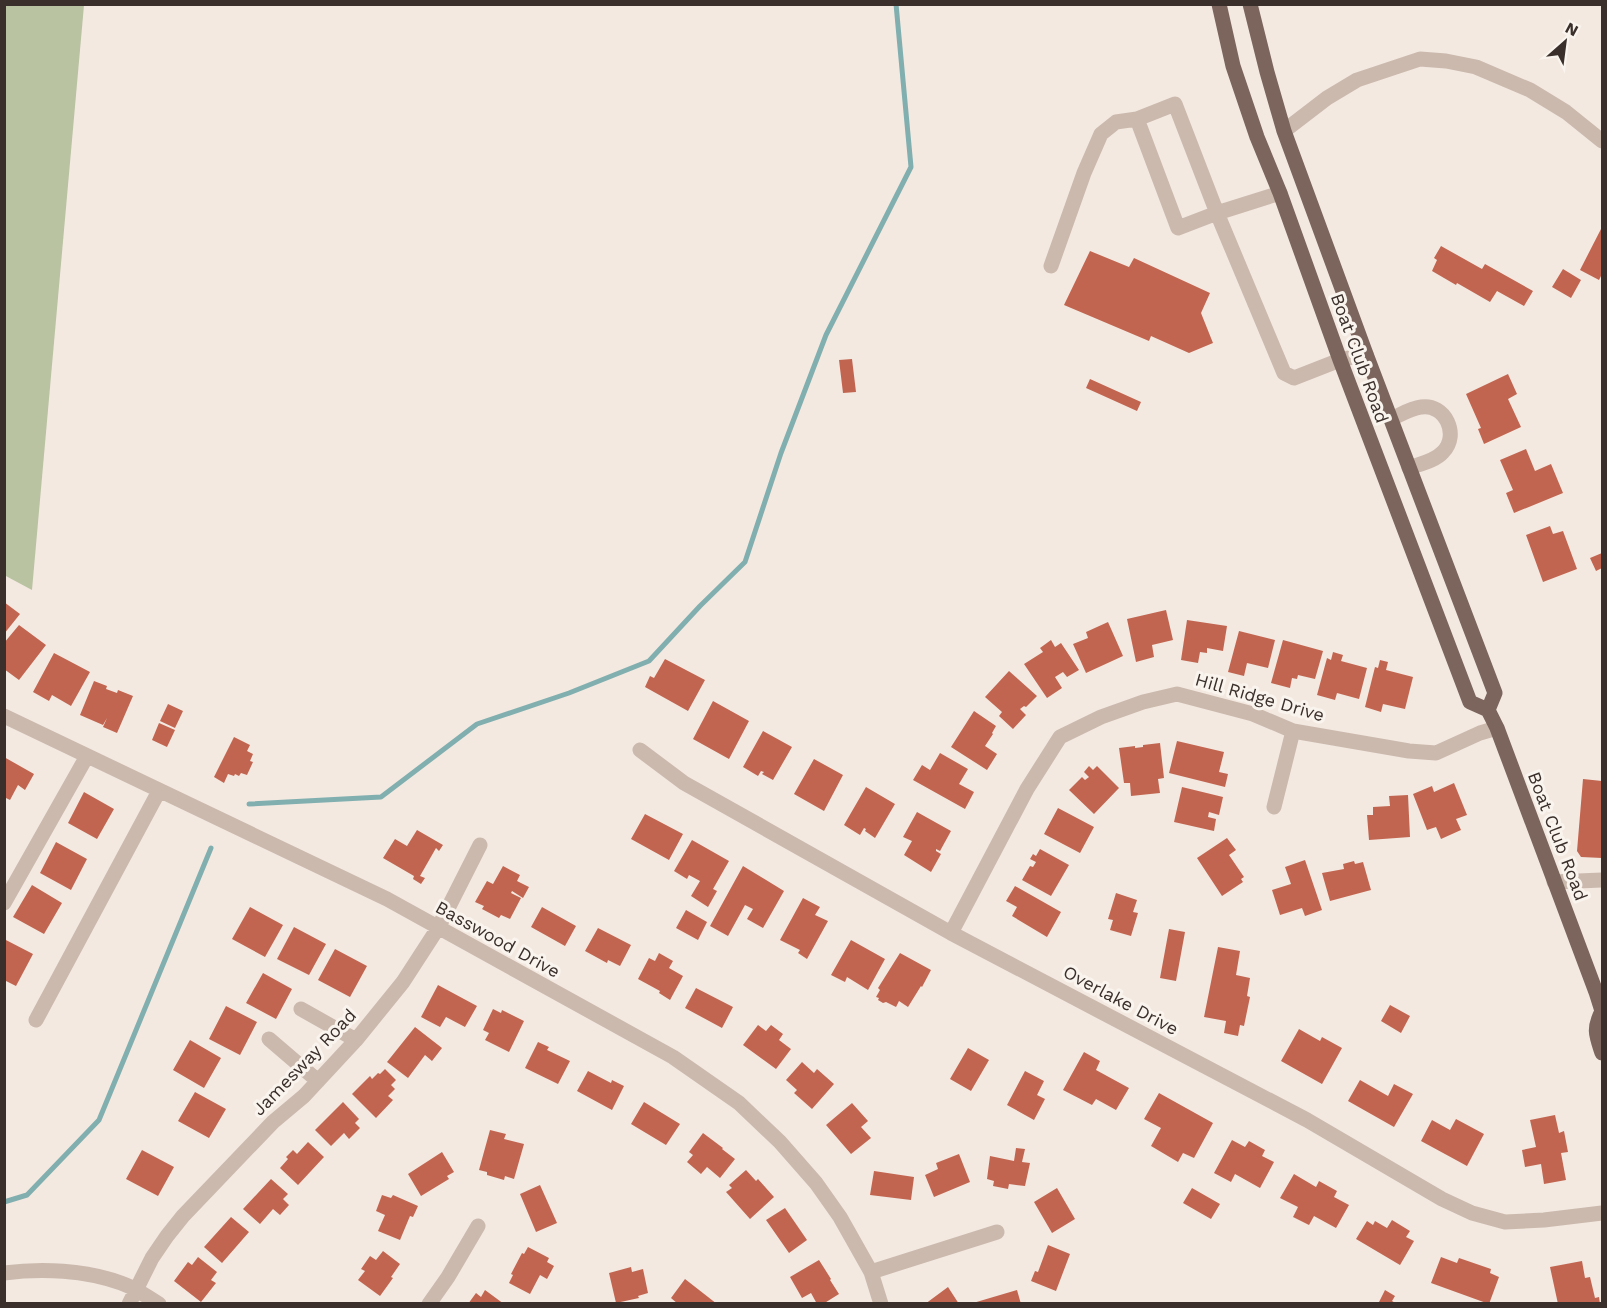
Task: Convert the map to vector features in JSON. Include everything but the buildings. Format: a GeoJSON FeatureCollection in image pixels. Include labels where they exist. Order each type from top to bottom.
{"type":"FeatureCollection","features":[{"type":"Feature","properties":{"kind":"main road","name":"Boat Club Road"},"geometry":{"type":"LineString","coordinates":[[1219,4],[1233,66],[1257,137],[1470,702],[1488,710],[1497,728],[1554,882],[1599,991],[1602,1011],[1595,1029],[1602,1053]]}},
{"type":"Feature","properties":{"kind":"main road","name":"Boat Club Road"},"geometry":{"type":"LineString","coordinates":[[1250,4],[1284,131],[1390,419],[1496,693],[1488,710]]}},
{"type":"Feature","properties":{"kind":"street"},"geometry":{"type":"LineString","coordinates":[[1284,131],[1357,80],[1420,59],[1476,67],[1530,90],[1566,112],[1602,141]]}},
{"type":"Feature","properties":{"kind":"street"},"geometry":{"type":"LineString","coordinates":[[1051,266],[1084,172],[1101,134],[1116,122],[1137,119],[1175,104],[1217,213],[1284,373],[1294,378],[1340,360],[1366,354]]}},
{"type":"Feature","properties":{"kind":"street"},"geometry":{"type":"LineString","coordinates":[[1137,119],[1178,228],[1280,193]]}},
{"type":"Feature","properties":{"kind":"street"},"geometry":{"type":"LineString","coordinates":[[1390,419],[1422,406],[1433,408],[1443,414],[1449,423],[1451,433],[1443,453],[1409,468]]}},
{"type":"Feature","properties":{"kind":"street","name":"Hill Ridge Drive"},"geometry":{"type":"LineString","coordinates":[[951,933],[1027,789],[1060,737],[1101,717],[1143,702],[1177,694],[1253,714],[1293,731],[1409,751],[1436,753],[1480,733],[1497,728]]}},
{"type":"Feature","properties":{"kind":"street","name":"Basswood Drive"},"geometry":{"type":"LineString","coordinates":[[4,716],[387,899],[674,1057],[739,1103],[780,1142],[816,1183],[840,1217],[871,1272],[881,1304]]}},
{"type":"Feature","properties":{"kind":"street"},"geometry":{"type":"LineString","coordinates":[[1274,807],[1293,731]]}},
{"type":"Feature","properties":{"kind":"street","name":"Overlake Drive"},"geometry":{"type":"LineString","coordinates":[[640,750],[684,783],[951,933],[1307,1120],[1442,1199],[1472,1213],[1504,1222],[1602,1213]]}},
{"type":"Feature","properties":{"kind":"street"},"geometry":{"type":"LineString","coordinates":[[4,903],[87,756]]}},
{"type":"Feature","properties":{"kind":"street"},"geometry":{"type":"LineString","coordinates":[[36,1020],[159,791]]}},
{"type":"Feature","properties":{"kind":"street","name":"Jamesway Road"},"geometry":{"type":"LineString","coordinates":[[132,1297],[152,1258],[183,1216],[273,1122],[304,1096],[357,1041],[403,982],[438,928],[480,845]]}},
{"type":"Feature","properties":{"kind":"street"},"geometry":{"type":"LineString","coordinates":[[1554,882],[1602,880]]}},
{"type":"Feature","properties":{"kind":"street"},"geometry":{"type":"LineString","coordinates":[[302,1009],[357,1041]]}},
{"type":"Feature","properties":{"kind":"street"},"geometry":{"type":"LineString","coordinates":[[269,1039],[318,1081]]}},
{"type":"Feature","properties":{"kind":"street"},"geometry":{"type":"LineString","coordinates":[[429,1304],[478,1226]]}},
{"type":"Feature","properties":{"kind":"street"},"geometry":{"type":"LineString","coordinates":[[871,1272],[998,1232]]}},
{"type":"Feature","properties":{"kind":"street"},"geometry":{"type":"LineString","coordinates":[[4,1273],[29,1270],[91,1274],[122,1283],[132,1297],[159,1304]]}},
{"type":"Feature","properties":{"kind":"green space"},"geometry":{"type":"Polygon","coordinates":[[[5,4],[84,5],[32,590],[4,575],[5,4]]]}},
{"type":"Feature","properties":{"kind":"waterway"},"geometry":{"type":"LineString","coordinates":[[249,804],[381,797],[477,724],[569,693],[649,661],[745,562],[781,453],[826,335],[911,167],[896,4]]}},
{"type":"Feature","properties":{"kind":"waterway"},"geometry":{"type":"LineString","coordinates":[[4,1202],[27,1195],[99,1120],[211,848]]}}]}
